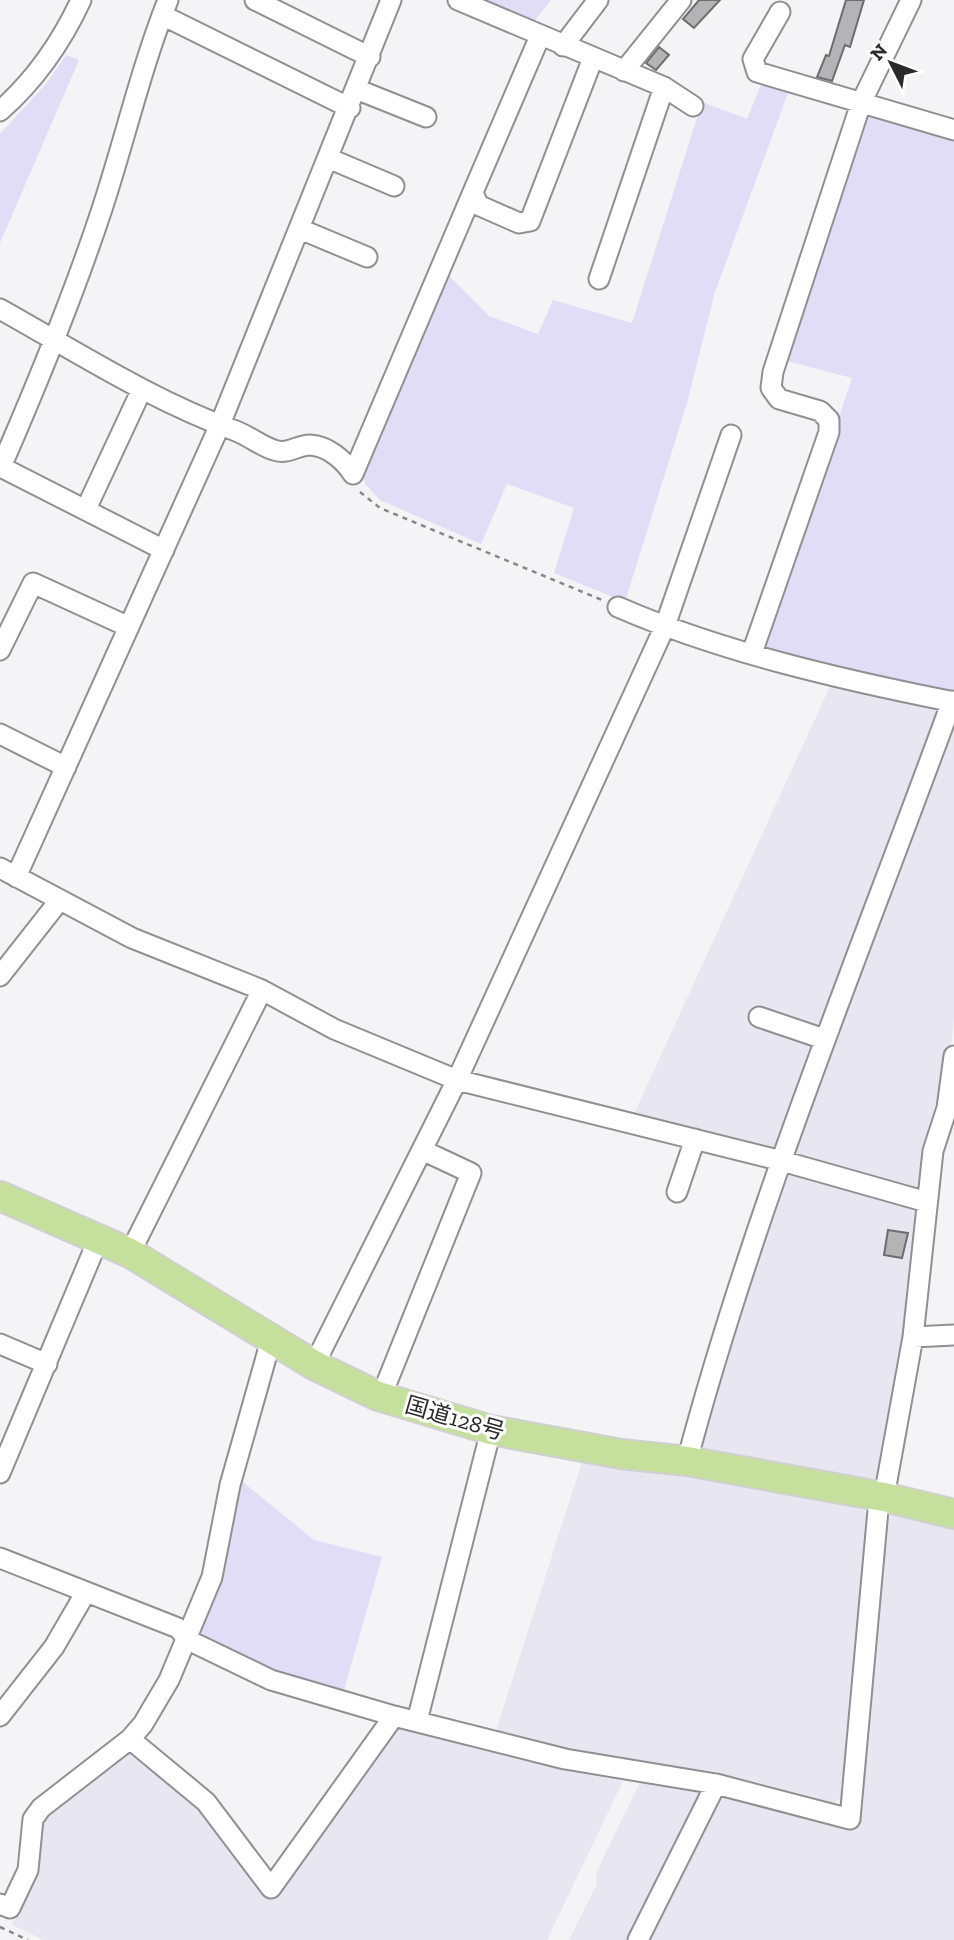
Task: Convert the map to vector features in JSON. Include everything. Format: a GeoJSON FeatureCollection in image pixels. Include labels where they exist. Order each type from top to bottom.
{"type":"FeatureCollection","features":[{"type":"Feature","properties":{"kind":"highway","name":"国道128号"},"geometry":{"type":"LineString","coordinates":[[0,1196],[130,1253],[314,1365],[381,1397],[491,1430],[621,1454],[687,1461],[884,1497],[954,1514]]}},
{"type":"Feature","properties":{"kind":"street"},"geometry":{"type":"LineString","coordinates":[[0,111],[42,65],[71,22],[82,0]]}},
{"type":"Feature","properties":{"kind":"street"},"geometry":{"type":"LineString","coordinates":[[255,0],[370,57]]}},
{"type":"Feature","properties":{"kind":"street"},"geometry":{"type":"LineString","coordinates":[[391,0],[219,428],[65,767],[8,872],[132,937],[262,990],[334,1030],[457,1080],[782,1161],[927,1202]]}},
{"type":"Feature","properties":{"kind":"street"},"geometry":{"type":"LineString","coordinates":[[458,0],[664,87],[693,106]]}},
{"type":"Feature","properties":{"kind":"street"},"geometry":{"type":"LineString","coordinates":[[563,46],[598,0]]}},
{"type":"Feature","properties":{"kind":"street"},"geometry":{"type":"LineString","coordinates":[[624,71],[681,0]]}},
{"type":"Feature","properties":{"kind":"street"},"geometry":{"type":"LineString","coordinates":[[752,653],[830,432],[829,420],[820,411],[779,400],[771,388],[773,372],[861,103],[911,0]]}},
{"type":"Feature","properties":{"kind":"street"},"geometry":{"type":"LineString","coordinates":[[164,550],[1,467],[56,340],[103,207],[131,108],[165,7],[353,98],[426,117]]}},
{"type":"Feature","properties":{"kind":"street"},"geometry":{"type":"LineString","coordinates":[[780,12],[753,59],[757,72],[954,130]]}},
{"type":"Feature","properties":{"kind":"street"},"geometry":{"type":"LineString","coordinates":[[0,309],[142,389],[219,428],[235,431],[275,451],[289,452],[310,445],[332,453],[353,474],[540,36]]}},
{"type":"Feature","properties":{"kind":"street"},"geometry":{"type":"LineString","coordinates":[[472,192],[478,205],[519,223],[530,221],[593,58]]}},
{"type":"Feature","properties":{"kind":"street"},"geometry":{"type":"LineString","coordinates":[[599,279],[664,87]]}},
{"type":"Feature","properties":{"kind":"street"},"geometry":{"type":"LineString","coordinates":[[328,158],[394,186]]}},
{"type":"Feature","properties":{"kind":"street"},"geometry":{"type":"LineString","coordinates":[[300,229],[367,257]]}},
{"type":"Feature","properties":{"kind":"street"},"geometry":{"type":"LineString","coordinates":[[86,509],[142,389]]}},
{"type":"Feature","properties":{"kind":"street"},"geometry":{"type":"LineString","coordinates":[[314,1365],[457,1080],[665,626],[731,435]]}},
{"type":"Feature","properties":{"kind":"street"},"geometry":{"type":"LineString","coordinates":[[0,650],[33,583],[129,627]]}},
{"type":"Feature","properties":{"kind":"street"},"geometry":{"type":"LineString","coordinates":[[618,607],[665,626],[752,653],[953,702],[824,1039],[732,1307],[687,1461]]}},
{"type":"Feature","properties":{"kind":"street"},"geometry":{"type":"LineString","coordinates":[[0,734],[65,767]]}},
{"type":"Feature","properties":{"kind":"street"},"geometry":{"type":"LineString","coordinates":[[0,976],[59,901]]}},
{"type":"Feature","properties":{"kind":"street"},"geometry":{"type":"LineString","coordinates":[[130,1253],[262,990]]}},
{"type":"Feature","properties":{"kind":"street"},"geometry":{"type":"LineString","coordinates":[[759,1017],[824,1039]]}},
{"type":"Feature","properties":{"kind":"street"},"geometry":{"type":"LineString","coordinates":[[0,1558],[178,1628],[188,1640],[271,1680],[394,1716],[565,1759],[716,1784],[850,1819],[878,1510],[884,1497],[913,1337],[933,1151],[951,1108],[954,1056]]}},
{"type":"Feature","properties":{"kind":"street"},"geometry":{"type":"LineString","coordinates":[[677,1192],[695,1139]]}},
{"type":"Feature","properties":{"kind":"street"},"geometry":{"type":"LineString","coordinates":[[381,1397],[471,1173],[422,1150]]}},
{"type":"Feature","properties":{"kind":"street"},"geometry":{"type":"LineString","coordinates":[[0,1473],[99,1240]]}},
{"type":"Feature","properties":{"kind":"street"},"geometry":{"type":"LineString","coordinates":[[913,1337],[954,1335]]}},
{"type":"Feature","properties":{"kind":"street"},"geometry":{"type":"LineString","coordinates":[[0,1905],[10,1908],[28,1870],[33,1819],[41,1808],[130,1739],[143,1724],[169,1680],[188,1640],[212,1577],[230,1485],[271,1340]]}},
{"type":"Feature","properties":{"kind":"street"},"geometry":{"type":"LineString","coordinates":[[0,1344],[47,1364]]}},
{"type":"Feature","properties":{"kind":"street"},"geometry":{"type":"LineString","coordinates":[[417,1721],[491,1430]]}},
{"type":"Feature","properties":{"kind":"street"},"geometry":{"type":"LineString","coordinates":[[0,1716],[54,1647],[86,1592]]}},
{"type":"Feature","properties":{"kind":"street"},"geometry":{"type":"LineString","coordinates":[[130,1739],[206,1802],[271,1888],[394,1716]]}},
{"type":"Feature","properties":{"kind":"street"},"geometry":{"type":"LineString","coordinates":[[638,1940],[716,1784]]}},
{"type":"Feature","properties":{"kind":"path"},"geometry":{"type":"LineString","coordinates":[[353,474],[360,493],[380,508],[505,557],[618,607]]}},
{"type":"Feature","properties":{"kind":"path"},"geometry":{"type":"LineString","coordinates":[[0,1927],[28,1940]]}},
{"type":"Feature","properties":{"kind":"shaded area"},"geometry":{"type":"Polygon","coordinates":[[[476,0],[551,0],[533,23],[476,0]]]}},
{"type":"Feature","properties":{"kind":"shaded area"},"geometry":{"type":"Polygon","coordinates":[[[66,55],[79,60],[0,243],[0,134],[46,84],[66,55]]]}},
{"type":"Feature","properties":{"kind":"shaded area"},"geometry":{"type":"Polygon","coordinates":[[[763,80],[789,90],[715,292],[687,403],[625,602],[554,573],[574,508],[507,484],[481,544],[380,500],[365,484],[362,470],[446,273],[489,316],[538,334],[553,300],[632,323],[702,102],[747,119],[763,80]]]}},
{"type":"Feature","properties":{"kind":"shaded area"},"geometry":{"type":"Polygon","coordinates":[[[868,113],[954,138],[954,695],[765,650],[762,645],[852,378],[783,360],[865,115],[868,113]]]}},
{"type":"Feature","properties":{"kind":"shaded area"},"geometry":{"type":"Polygon","coordinates":[[[832,682],[954,708],[954,1020],[945,1099],[935,1103],[925,1181],[917,1191],[633,1116],[832,682]]]}},
{"type":"Feature","properties":{"kind":"shaded area"},"geometry":{"type":"Polygon","coordinates":[[[782,1170],[913,1207],[923,1217],[883,1477],[878,1484],[698,1451],[782,1170]]]}},
{"type":"Feature","properties":{"kind":"shaded area"},"geometry":{"type":"Polygon","coordinates":[[[582,1462],[741,1485],[863,1510],[870,1519],[845,1794],[831,1807],[494,1737],[582,1462]]]}},
{"type":"Feature","properties":{"kind":"shaded area"},"geometry":{"type":"Polygon","coordinates":[[[238,1478],[314,1540],[382,1557],[342,1697],[270,1676],[197,1638],[220,1573],[238,1478]]]}},
{"type":"Feature","properties":{"kind":"shaded area"},"geometry":{"type":"Polygon","coordinates":[[[887,1514],[954,1530],[954,1940],[569,1940],[597,1884],[596,1873],[640,1782],[709,1792],[859,1827],[887,1514]]]}},
{"type":"Feature","properties":{"kind":"shaded area"},"geometry":{"type":"Polygon","coordinates":[[[400,1722],[565,1763],[586,1774],[623,1781],[547,1940],[44,1940],[12,1925],[27,1891],[44,1820],[124,1755],[128,1753],[199,1801],[246,1872],[270,1900],[279,1883],[400,1722]]]}},
{"type":"Feature","properties":{"kind":"building"},"geometry":{"type":"Polygon","coordinates":[[[699,0],[720,0],[694,28],[683,19],[699,0]]]}},
{"type":"Feature","properties":{"kind":"building"},"geometry":{"type":"Polygon","coordinates":[[[846,0],[864,0],[850,47],[845,45],[832,81],[817,77],[826,55],[829,56],[846,0]]]}},
{"type":"Feature","properties":{"kind":"building"},"geometry":{"type":"Polygon","coordinates":[[[659,47],[669,55],[656,70],[646,63],[659,47]]]}},
{"type":"Feature","properties":{"kind":"building"},"geometry":{"type":"Polygon","coordinates":[[[888,1230],[908,1233],[902,1258],[884,1255],[888,1230]]]}}]}
